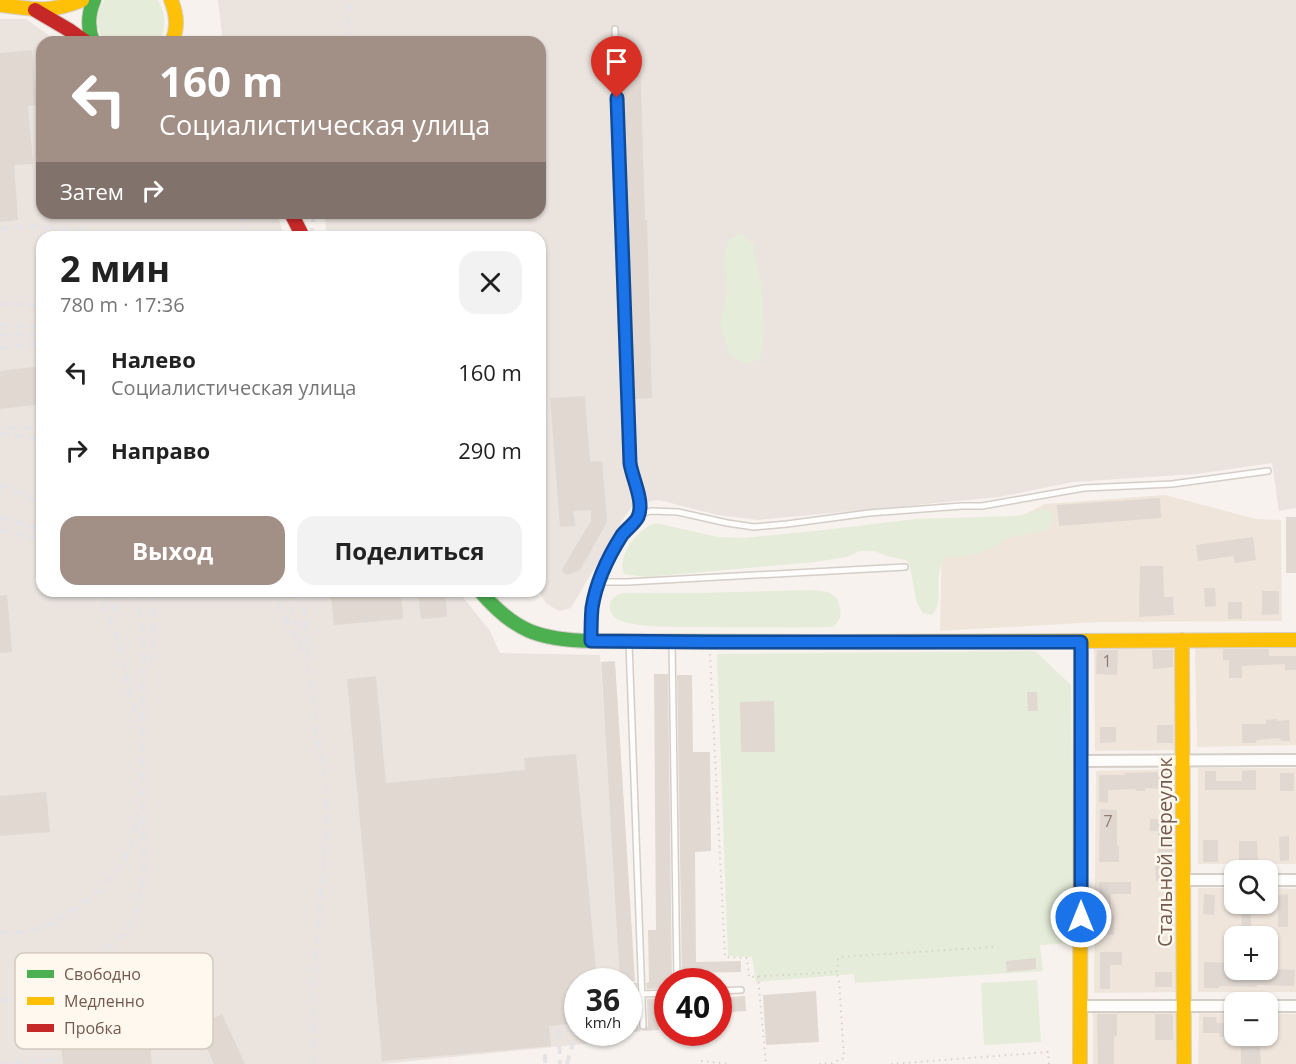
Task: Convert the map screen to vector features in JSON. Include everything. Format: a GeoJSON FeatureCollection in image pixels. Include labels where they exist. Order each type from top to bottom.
{"type":"FeatureCollection","features":[{"type":"Feature","properties":{"kind":"street"},"geometry":{"type":"LineString","coordinates":[[0,5],[35,10],[50,9],[82,0]]}},
{"type":"Feature","properties":{"kind":"street"},"geometry":{"type":"LineString","coordinates":[[90,36],[87,22],[94,0]]}},
{"type":"Feature","properties":{"kind":"street"},"geometry":{"type":"LineString","coordinates":[[174,4],[176,36]]}},
{"type":"Feature","properties":{"kind":"street"},"geometry":{"type":"LineString","coordinates":[[35,10],[78,36]]}},
{"type":"Feature","properties":{"kind":"street"},"geometry":{"type":"LineString","coordinates":[[485,597],[514,622],[537,634],[551,638],[591,641],[1296,640]]}},
{"type":"Feature","properties":{"kind":"street","name":"Стальной переулок"},"geometry":{"type":"LineString","coordinates":[[1182,640],[1184,1064]]}},
{"type":"Feature","properties":{"kind":"street"},"geometry":{"type":"LineString","coordinates":[[1080,1064],[1081,642]]}},
{"type":"Feature","properties":{"kind":"street"},"geometry":{"type":"LineString","coordinates":[[1081,761],[1296,760]]}},
{"type":"Feature","properties":{"kind":"street"},"geometry":{"type":"LineString","coordinates":[[1184,880],[1224,880]]}},
{"type":"Feature","properties":{"kind":"street"},"geometry":{"type":"LineString","coordinates":[[1278,880],[1296,880]]}},
{"type":"Feature","properties":{"kind":"street"},"geometry":{"type":"LineString","coordinates":[[1081,1006],[1224,1006]]}},
{"type":"Feature","properties":{"kind":"street"},"geometry":{"type":"LineString","coordinates":[[1278,1006],[1296,1006]]}},
{"type":"Feature","properties":{"kind":"lane"},"geometry":{"type":"LineString","coordinates":[[615,29],[630,463],[638,492],[638,518]]}},
{"type":"Feature","properties":{"kind":"lane"},"geometry":{"type":"LineString","coordinates":[[591,641],[592,607],[603,569],[623,534],[644,513],[658,510],[678,512],[754,527],[787,525],[869,513],[982,506],[1084,488],[1172,484],[1268,471]]}},
{"type":"Feature","properties":{"kind":"lane"},"geometry":{"type":"LineString","coordinates":[[599,582],[905,567]]}},
{"type":"Feature","properties":{"kind":"lane"},"geometry":{"type":"LineString","coordinates":[[490,603],[494,597]]}},
{"type":"Feature","properties":{"kind":"lane"},"geometry":{"type":"LineString","coordinates":[[629,641],[641,968]]}},
{"type":"Feature","properties":{"kind":"lane"},"geometry":{"type":"LineString","coordinates":[[672,644],[677,968]]}},
{"type":"Feature","properties":{"kind":"lane"},"geometry":{"type":"LineString","coordinates":[[732,990],[741,990]]}},
{"type":"Feature","properties":{"kind":"lane"},"geometry":{"type":"LineString","coordinates":[[643,1026],[642,994],[654,994]]}},
{"type":"Feature","properties":{"kind":"path"},"geometry":{"type":"LineString","coordinates":[[710,642],[725,957],[747,958],[749,977],[836,972]]}},
{"type":"Feature","properties":{"kind":"path"},"geometry":{"type":"LineString","coordinates":[[819,1064],[832,1064],[844,1058],[839,979],[836,972],[840,957],[993,947]]}},
{"type":"Feature","properties":{"kind":"path"},"geometry":{"type":"LineString","coordinates":[[758,976],[766,1064]]}},
{"type":"Feature","properties":{"kind":"path"},"geometry":{"type":"LineString","coordinates":[[891,1064],[1048,1052],[1049,1064]]}},
{"type":"Feature","properties":{"kind":"path"},"geometry":{"type":"LineString","coordinates":[[974,1058],[974,1064]]}},
{"type":"Feature","properties":{"kind":"path"},"geometry":{"type":"LineString","coordinates":[[701,1061],[731,1064]]}},
{"type":"Feature","properties":{"kind":"shaded area"},"geometry":{"type":"Polygon","coordinates":[[[218,0],[1296,0],[1296,508],[1279,511],[1272,463],[1196,474],[1073,482],[999,497],[758,520],[718,515],[659,500],[634,504],[571,608],[559,611],[547,604],[542,597],[546,597],[546,231],[326,231],[325,219],[546,219],[546,36],[222,36],[218,0]]]}},
{"type":"Feature","properties":{"kind":"shaded area"},"geometry":{"type":"Polygon","coordinates":[[[0,19],[26,19],[50,36],[36,36],[36,219],[279,219],[282,231],[36,231],[36,597],[463,597],[490,631],[500,653],[600,655],[620,968],[564,968],[564,1046],[381,1064],[0,1064],[0,19]]]}},
{"type":"Feature","properties":{"kind":"shaded area"},"geometry":{"type":"Polygon","coordinates":[[[1165,495],[1256,519],[1281,520],[1282,621],[1099,622],[940,631],[942,539],[1000,527],[1045,504],[1165,495]]]}},
{"type":"Feature","properties":{"kind":"shaded area"},"geometry":{"type":"Polygon","coordinates":[[[1177,645],[1179,750],[1095,751],[1094,648],[1177,645]]]}},
{"type":"Feature","properties":{"kind":"shaded area"},"geometry":{"type":"Polygon","coordinates":[[[1296,646],[1296,745],[1197,747],[1195,647],[1296,646]]]}},
{"type":"Feature","properties":{"kind":"shaded area"},"geometry":{"type":"Polygon","coordinates":[[[1198,768],[1296,768],[1296,864],[1278,864],[1278,860],[1224,860],[1224,864],[1198,864],[1198,768]]]}},
{"type":"Feature","properties":{"kind":"shaded area"},"geometry":{"type":"Polygon","coordinates":[[[1178,769],[1176,992],[1094,993],[1096,771],[1178,769]]]}},
{"type":"Feature","properties":{"kind":"shaded area"},"geometry":{"type":"Polygon","coordinates":[[[1198,888],[1224,888],[1224,914],[1278,914],[1278,888],[1296,889],[1296,992],[1198,992],[1198,888]]]}},
{"type":"Feature","properties":{"kind":"shaded area"},"geometry":{"type":"Polygon","coordinates":[[[1093,1011],[1177,1011],[1177,1064],[1093,1064],[1093,1011]]]}},
{"type":"Feature","properties":{"kind":"shaded area"},"geometry":{"type":"Polygon","coordinates":[[[1199,1013],[1224,1014],[1224,1046],[1278,1046],[1278,1014],[1296,1014],[1296,1064],[1198,1064],[1199,1013]]]}},
{"type":"Feature","properties":{"kind":"green space"},"geometry":{"type":"Polygon","coordinates":[[[105,0],[157,0],[164,21],[161,36],[102,36],[98,15],[105,0]]]}},
{"type":"Feature","properties":{"kind":"green space"},"geometry":{"type":"Polygon","coordinates":[[[742,233],[753,244],[763,294],[764,337],[760,359],[745,364],[730,355],[720,324],[728,287],[723,266],[724,253],[730,239],[742,233]]]}},
{"type":"Feature","properties":{"kind":"green space"},"geometry":{"type":"Polygon","coordinates":[[[1045,509],[1051,511],[1053,519],[1045,531],[1006,538],[997,546],[973,555],[946,557],[939,572],[938,602],[932,615],[923,613],[917,603],[909,563],[906,560],[874,551],[860,551],[847,557],[814,562],[646,577],[624,574],[622,567],[630,544],[642,531],[656,523],[718,537],[744,538],[916,519],[1016,516],[1045,509]]]}},
{"type":"Feature","properties":{"kind":"green space"},"geometry":{"type":"Polygon","coordinates":[[[813,590],[828,592],[837,598],[840,617],[832,627],[684,627],[634,624],[617,619],[610,608],[612,600],[623,593],[813,590]]]}},
{"type":"Feature","properties":{"kind":"green space"},"geometry":{"type":"Polygon","coordinates":[[[1035,651],[1071,685],[1074,943],[1040,945],[1043,971],[855,983],[854,974],[756,982],[752,957],[728,956],[717,654],[1035,651]]]}},
{"type":"Feature","properties":{"kind":"green space"},"geometry":{"type":"Polygon","coordinates":[[[1037,980],[1041,1042],[984,1045],[981,983],[1037,980]]]}},
{"type":"Feature","properties":{"kind":"building"},"geometry":{"type":"Polygon","coordinates":[[[32,50],[36,105],[28,106],[33,164],[14,165],[18,220],[0,222],[0,53],[32,50]]]}},
{"type":"Feature","properties":{"kind":"building"},"geometry":{"type":"Polygon","coordinates":[[[640,53],[652,398],[633,399],[621,54],[640,53]]]}},
{"type":"Feature","properties":{"kind":"building"},"geometry":{"type":"Polygon","coordinates":[[[36,367],[36,405],[0,409],[0,371],[36,367]]]}},
{"type":"Feature","properties":{"kind":"building"},"geometry":{"type":"Polygon","coordinates":[[[585,396],[590,462],[602,461],[607,522],[580,570],[567,575],[561,571],[591,521],[591,510],[573,511],[575,526],[560,527],[550,398],[585,396]]]}},
{"type":"Feature","properties":{"kind":"building"},"geometry":{"type":"Polygon","coordinates":[[[1160,498],[1161,518],[1059,526],[1057,505],[1160,498]]]}},
{"type":"Feature","properties":{"kind":"building"},"geometry":{"type":"Polygon","coordinates":[[[1286,517],[1296,517],[1296,573],[1286,573],[1286,517]]]}},
{"type":"Feature","properties":{"kind":"building"},"geometry":{"type":"Polygon","coordinates":[[[1253,537],[1256,560],[1235,563],[1233,556],[1198,561],[1196,545],[1253,537]]]}},
{"type":"Feature","properties":{"kind":"building"},"geometry":{"type":"Polygon","coordinates":[[[1140,566],[1163,566],[1164,597],[1173,597],[1174,615],[1139,617],[1140,566]]]}},
{"type":"Feature","properties":{"kind":"building"},"geometry":{"type":"Polygon","coordinates":[[[1204,588],[1215,588],[1216,606],[1205,607],[1204,588]]]}},
{"type":"Feature","properties":{"kind":"building"},"geometry":{"type":"Polygon","coordinates":[[[1262,591],[1279,591],[1279,614],[1262,615],[1262,591]]]}},
{"type":"Feature","properties":{"kind":"building"},"geometry":{"type":"Polygon","coordinates":[[[7,595],[12,652],[0,653],[0,596],[7,595]]]}},
{"type":"Feature","properties":{"kind":"building"},"geometry":{"type":"Polygon","coordinates":[[[331,597],[401,597],[403,619],[334,625],[331,597]]]}},
{"type":"Feature","properties":{"kind":"building"},"geometry":{"type":"Polygon","coordinates":[[[419,597],[445,597],[447,617],[421,619],[419,597]]]}},
{"type":"Feature","properties":{"kind":"building"},"geometry":{"type":"Polygon","coordinates":[[[1228,602],[1242,602],[1242,619],[1228,619],[1228,602]]]}},
{"type":"Feature","properties":{"kind":"building"},"geometry":{"type":"Polygon","coordinates":[[[1223,649],[1269,649],[1269,656],[1296,656],[1296,670],[1285,670],[1285,664],[1242,666],[1242,678],[1229,678],[1229,660],[1223,660],[1223,649]]]}},
{"type":"Feature","properties":{"kind":"building"},"geometry":{"type":"Polygon","coordinates":[[[1097,650],[1118,650],[1117,675],[1096,674],[1097,650]]]}},
{"type":"Feature","properties":{"kind":"building"},"geometry":{"type":"Polygon","coordinates":[[[1152,650],[1173,650],[1173,667],[1153,669],[1152,650]]]}},
{"type":"Feature","properties":{"kind":"building"},"geometry":{"type":"Polygon","coordinates":[[[615,661],[634,968],[619,968],[601,662],[615,661]]]}},
{"type":"Feature","properties":{"kind":"building"},"geometry":{"type":"Polygon","coordinates":[[[654,674],[668,674],[672,968],[654,968],[654,989],[647,989],[646,983],[649,982],[648,930],[656,930],[654,674]]]}},
{"type":"Feature","properties":{"kind":"building"},"geometry":{"type":"Polygon","coordinates":[[[677,675],[692,675],[693,752],[710,752],[711,851],[695,852],[696,962],[741,961],[741,972],[732,972],[732,968],[682,968],[677,675]]]}},
{"type":"Feature","properties":{"kind":"building"},"geometry":{"type":"Polygon","coordinates":[[[376,676],[386,783],[525,770],[524,758],[576,754],[596,968],[564,968],[564,1024],[549,1026],[551,1046],[382,1061],[347,679],[376,676]]]}},
{"type":"Feature","properties":{"kind":"building"},"geometry":{"type":"Polygon","coordinates":[[[1027,692],[1037,692],[1038,711],[1028,711],[1027,692]]]}},
{"type":"Feature","properties":{"kind":"building"},"geometry":{"type":"Polygon","coordinates":[[[774,701],[775,752],[741,752],[740,702],[774,701]]]}},
{"type":"Feature","properties":{"kind":"building"},"geometry":{"type":"Polygon","coordinates":[[[1277,719],[1277,721],[1289,720],[1290,741],[1281,741],[1280,738],[1256,740],[1256,743],[1242,743],[1242,724],[1266,724],[1266,720],[1277,719]]]}},
{"type":"Feature","properties":{"kind":"building"},"geometry":{"type":"Polygon","coordinates":[[[1157,725],[1173,725],[1173,743],[1157,743],[1157,725]]]}},
{"type":"Feature","properties":{"kind":"building"},"geometry":{"type":"Polygon","coordinates":[[[1100,727],[1116,727],[1116,742],[1100,743],[1100,727]]]}},
{"type":"Feature","properties":{"kind":"building"},"geometry":{"type":"Polygon","coordinates":[[[1256,770],[1256,790],[1205,790],[1205,771],[1216,771],[1216,781],[1242,781],[1242,771],[1256,770]]]}},
{"type":"Feature","properties":{"kind":"building"},"geometry":{"type":"Polygon","coordinates":[[[1173,771],[1172,789],[1108,790],[1108,803],[1099,802],[1099,775],[1173,771]]]}},
{"type":"Feature","properties":{"kind":"building"},"geometry":{"type":"Polygon","coordinates":[[[1280,773],[1294,773],[1294,791],[1280,791],[1280,773]]]}},
{"type":"Feature","properties":{"kind":"building"},"geometry":{"type":"Polygon","coordinates":[[[46,792],[50,832],[0,836],[0,796],[46,792]]]}},
{"type":"Feature","properties":{"kind":"building"},"geometry":{"type":"Polygon","coordinates":[[[1100,809],[1117,810],[1119,862],[1099,862],[1100,809]]]}},
{"type":"Feature","properties":{"kind":"building"},"geometry":{"type":"Polygon","coordinates":[[[1150,819],[1172,819],[1173,881],[1156,881],[1155,858],[1158,858],[1158,831],[1150,831],[1150,819]]]}},
{"type":"Feature","properties":{"kind":"building"},"geometry":{"type":"Polygon","coordinates":[[[1289,836],[1289,860],[1280,861],[1279,837],[1289,836]]]}},
{"type":"Feature","properties":{"kind":"building"},"geometry":{"type":"Polygon","coordinates":[[[1203,840],[1218,840],[1218,862],[1203,862],[1203,840]]]}},
{"type":"Feature","properties":{"kind":"building"},"geometry":{"type":"Polygon","coordinates":[[[1239,841],[1257,841],[1258,860],[1239,860],[1239,841]]]}},
{"type":"Feature","properties":{"kind":"building"},"geometry":{"type":"Polygon","coordinates":[[[1099,882],[1131,882],[1131,894],[1111,894],[1110,915],[1114,915],[1114,935],[1099,935],[1099,882]]]}},
{"type":"Feature","properties":{"kind":"building"},"geometry":{"type":"Polygon","coordinates":[[[1204,894],[1215,895],[1214,915],[1203,914],[1204,894]]]}},
{"type":"Feature","properties":{"kind":"building"},"geometry":{"type":"Polygon","coordinates":[[[1288,894],[1288,927],[1278,927],[1278,895],[1288,894]]]}},
{"type":"Feature","properties":{"kind":"building"},"geometry":{"type":"Polygon","coordinates":[[[1242,914],[1251,914],[1251,926],[1241,926],[1242,914]]]}},
{"type":"Feature","properties":{"kind":"building"},"geometry":{"type":"Polygon","coordinates":[[[1100,952],[1122,952],[1122,965],[1110,965],[1110,989],[1100,989],[1100,952]]]}},
{"type":"Feature","properties":{"kind":"building"},"geometry":{"type":"Polygon","coordinates":[[[1036,958],[1036,969],[1007,972],[1006,961],[1036,958]]]}},
{"type":"Feature","properties":{"kind":"building"},"geometry":{"type":"Polygon","coordinates":[[[1204,962],[1224,963],[1224,980],[1278,980],[1278,969],[1295,970],[1294,986],[1257,985],[1257,987],[1204,988],[1204,962]]]}},
{"type":"Feature","properties":{"kind":"building"},"geometry":{"type":"Polygon","coordinates":[[[1155,972],[1172,972],[1172,987],[1155,987],[1155,972]]]}},
{"type":"Feature","properties":{"kind":"building"},"geometry":{"type":"Polygon","coordinates":[[[816,991],[819,1042],[766,1045],[763,995],[816,991]]]}},
{"type":"Feature","properties":{"kind":"building"},"geometry":{"type":"Polygon","coordinates":[[[745,996],[746,1011],[732,1012],[732,997],[745,996]]]}},
{"type":"Feature","properties":{"kind":"building"},"geometry":{"type":"Polygon","coordinates":[[[647,999],[654,999],[654,1030],[642,1031],[648,1026],[647,999]]]}},
{"type":"Feature","properties":{"kind":"building"},"geometry":{"type":"Polygon","coordinates":[[[222,1014],[245,1064],[214,1064],[207,1049],[213,1049],[213,1018],[222,1014]]]}},
{"type":"Feature","properties":{"kind":"building"},"geometry":{"type":"Polygon","coordinates":[[[1097,1014],[1117,1014],[1114,1064],[1098,1064],[1097,1014]]]}},
{"type":"Feature","properties":{"kind":"building"},"geometry":{"type":"Polygon","coordinates":[[[1155,1014],[1173,1014],[1173,1040],[1155,1040],[1155,1014]]]}},
{"type":"Feature","properties":{"kind":"building"},"geometry":{"type":"Polygon","coordinates":[[[1203,1017],[1216,1017],[1217,1023],[1224,1023],[1224,1037],[1220,1037],[1220,1033],[1203,1033],[1203,1017]]]}},
{"type":"Feature","properties":{"kind":"building"},"geometry":{"type":"Polygon","coordinates":[[[1241,1047],[1260,1047],[1261,1064],[1241,1064],[1241,1047]]]}},
{"type":"Feature","properties":{"kind":"building"},"geometry":{"type":"Polygon","coordinates":[[[61,1049],[150,1049],[152,1064],[63,1064],[61,1049]]]}},
{"type":"Feature","properties":{"kind":"railway"},"geometry":{"type":"LineString","coordinates":[[346,36],[351,0]]}},
{"type":"Feature","properties":{"kind":"railway"},"geometry":{"type":"LineString","coordinates":[[241,219],[247,231]]}},
{"type":"Feature","properties":{"kind":"railway"},"geometry":{"type":"LineString","coordinates":[[312,231],[313,219]]}},
{"type":"Feature","properties":{"kind":"railway"},"geometry":{"type":"LineString","coordinates":[[0,229],[31,226],[83,231]]}},
{"type":"Feature","properties":{"kind":"railway"},"geometry":{"type":"LineString","coordinates":[[0,304],[36,305]]}},
{"type":"Feature","properties":{"kind":"railway"},"geometry":{"type":"LineString","coordinates":[[0,325],[36,327]]}},
{"type":"Feature","properties":{"kind":"railway"},"geometry":{"type":"LineString","coordinates":[[0,335],[36,334]]}},
{"type":"Feature","properties":{"kind":"railway"},"geometry":{"type":"LineString","coordinates":[[0,348],[36,344]]}},
{"type":"Feature","properties":{"kind":"railway"},"geometry":{"type":"LineString","coordinates":[[9,428],[36,428]]}},
{"type":"Feature","properties":{"kind":"railway"},"geometry":{"type":"LineString","coordinates":[[0,433],[36,439]]}},
{"type":"Feature","properties":{"kind":"railway"},"geometry":{"type":"LineString","coordinates":[[0,485],[36,500]]}},
{"type":"Feature","properties":{"kind":"railway"},"geometry":{"type":"LineString","coordinates":[[0,517],[36,529]]}},
{"type":"Feature","properties":{"kind":"railway"},"geometry":{"type":"LineString","coordinates":[[0,530],[29,536],[36,540]]}},
{"type":"Feature","properties":{"kind":"railway"},"geometry":{"type":"LineString","coordinates":[[97,597],[117,637],[137,722]]}},
{"type":"Feature","properties":{"kind":"railway"},"geometry":{"type":"LineString","coordinates":[[109,597],[117,619]]}},
{"type":"Feature","properties":{"kind":"railway"},"geometry":{"type":"LineString","coordinates":[[100,953],[125,934],[134,919],[144,878],[142,740],[144,655],[142,622],[136,597]]}},
{"type":"Feature","properties":{"kind":"railway"},"geometry":{"type":"LineString","coordinates":[[151,662],[153,597]]}},
{"type":"Feature","properties":{"kind":"railway"},"geometry":{"type":"LineString","coordinates":[[273,597],[305,656]]}},
{"type":"Feature","properties":{"kind":"railway"},"geometry":{"type":"LineString","coordinates":[[288,597],[299,630]]}},
{"type":"Feature","properties":{"kind":"railway"},"geometry":{"type":"LineString","coordinates":[[303,597],[308,662],[325,776],[326,835],[312,994],[315,1064]]}},
{"type":"Feature","properties":{"kind":"railway"},"geometry":{"type":"LineString","coordinates":[[0,933],[25,932],[49,925],[100,890],[123,862],[132,842],[138,815]]}},
{"type":"Feature","properties":{"kind":"railway"},"geometry":{"type":"LineString","coordinates":[[0,1001],[15,998]]}},
{"type":"Feature","properties":{"kind":"railway"},"geometry":{"type":"LineString","coordinates":[[559,1030],[560,1064]]}},
{"type":"Feature","properties":{"kind":"railway"},"geometry":{"type":"LineString","coordinates":[[567,1064],[572,1046]]}},
{"type":"Feature","properties":{"kind":"railway"},"geometry":{"type":"LineString","coordinates":[[545,1054],[545,1064]]}},
{"type":"Feature","properties":{"kind":"railway"},"geometry":{"type":"LineString","coordinates":[[0,1064],[57,1059]]}},
{"type":"Feature","properties":{"kind":"traffic: fast"},"geometry":{"type":"LineString","coordinates":[[91,36],[89,21],[94,0]]}},
{"type":"Feature","properties":{"kind":"traffic: fast"},"geometry":{"type":"LineString","coordinates":[[485,597],[504,616],[516,624],[529,631],[556,638],[591,641],[826,642]]}},
{"type":"Feature","properties":{"kind":"traffic: slow"},"geometry":{"type":"LineString","coordinates":[[0,5],[50,9],[82,0]]}},
{"type":"Feature","properties":{"kind":"traffic: slow"},"geometry":{"type":"LineString","coordinates":[[171,0],[176,21],[174,36]]}},
{"type":"Feature","properties":{"kind":"traffic: slow"},"geometry":{"type":"LineString","coordinates":[[1182,640],[1184,1064]]}},
{"type":"Feature","properties":{"kind":"traffic: slow"},"geometry":{"type":"LineString","coordinates":[[826,642],[1296,640]]}},
{"type":"Feature","properties":{"kind":"traffic: slow"},"geometry":{"type":"LineString","coordinates":[[1080,1064],[1081,642]]}},
{"type":"Feature","properties":{"kind":"traffic: jam"},"geometry":{"type":"LineString","coordinates":[[35,10],[78,36]]}},
{"type":"Feature","properties":{"kind":"traffic: jam"},"geometry":{"type":"LineString","coordinates":[[294,219],[300,231]]}},
{"type":"Feature","properties":{"kind":"route"},"geometry":{"type":"LineString","coordinates":[[617,98],[630,463],[637,485],[639,506],[638,518],[623,534],[603,569],[592,607],[591,641],[1081,642],[1081,917]]}}]}
